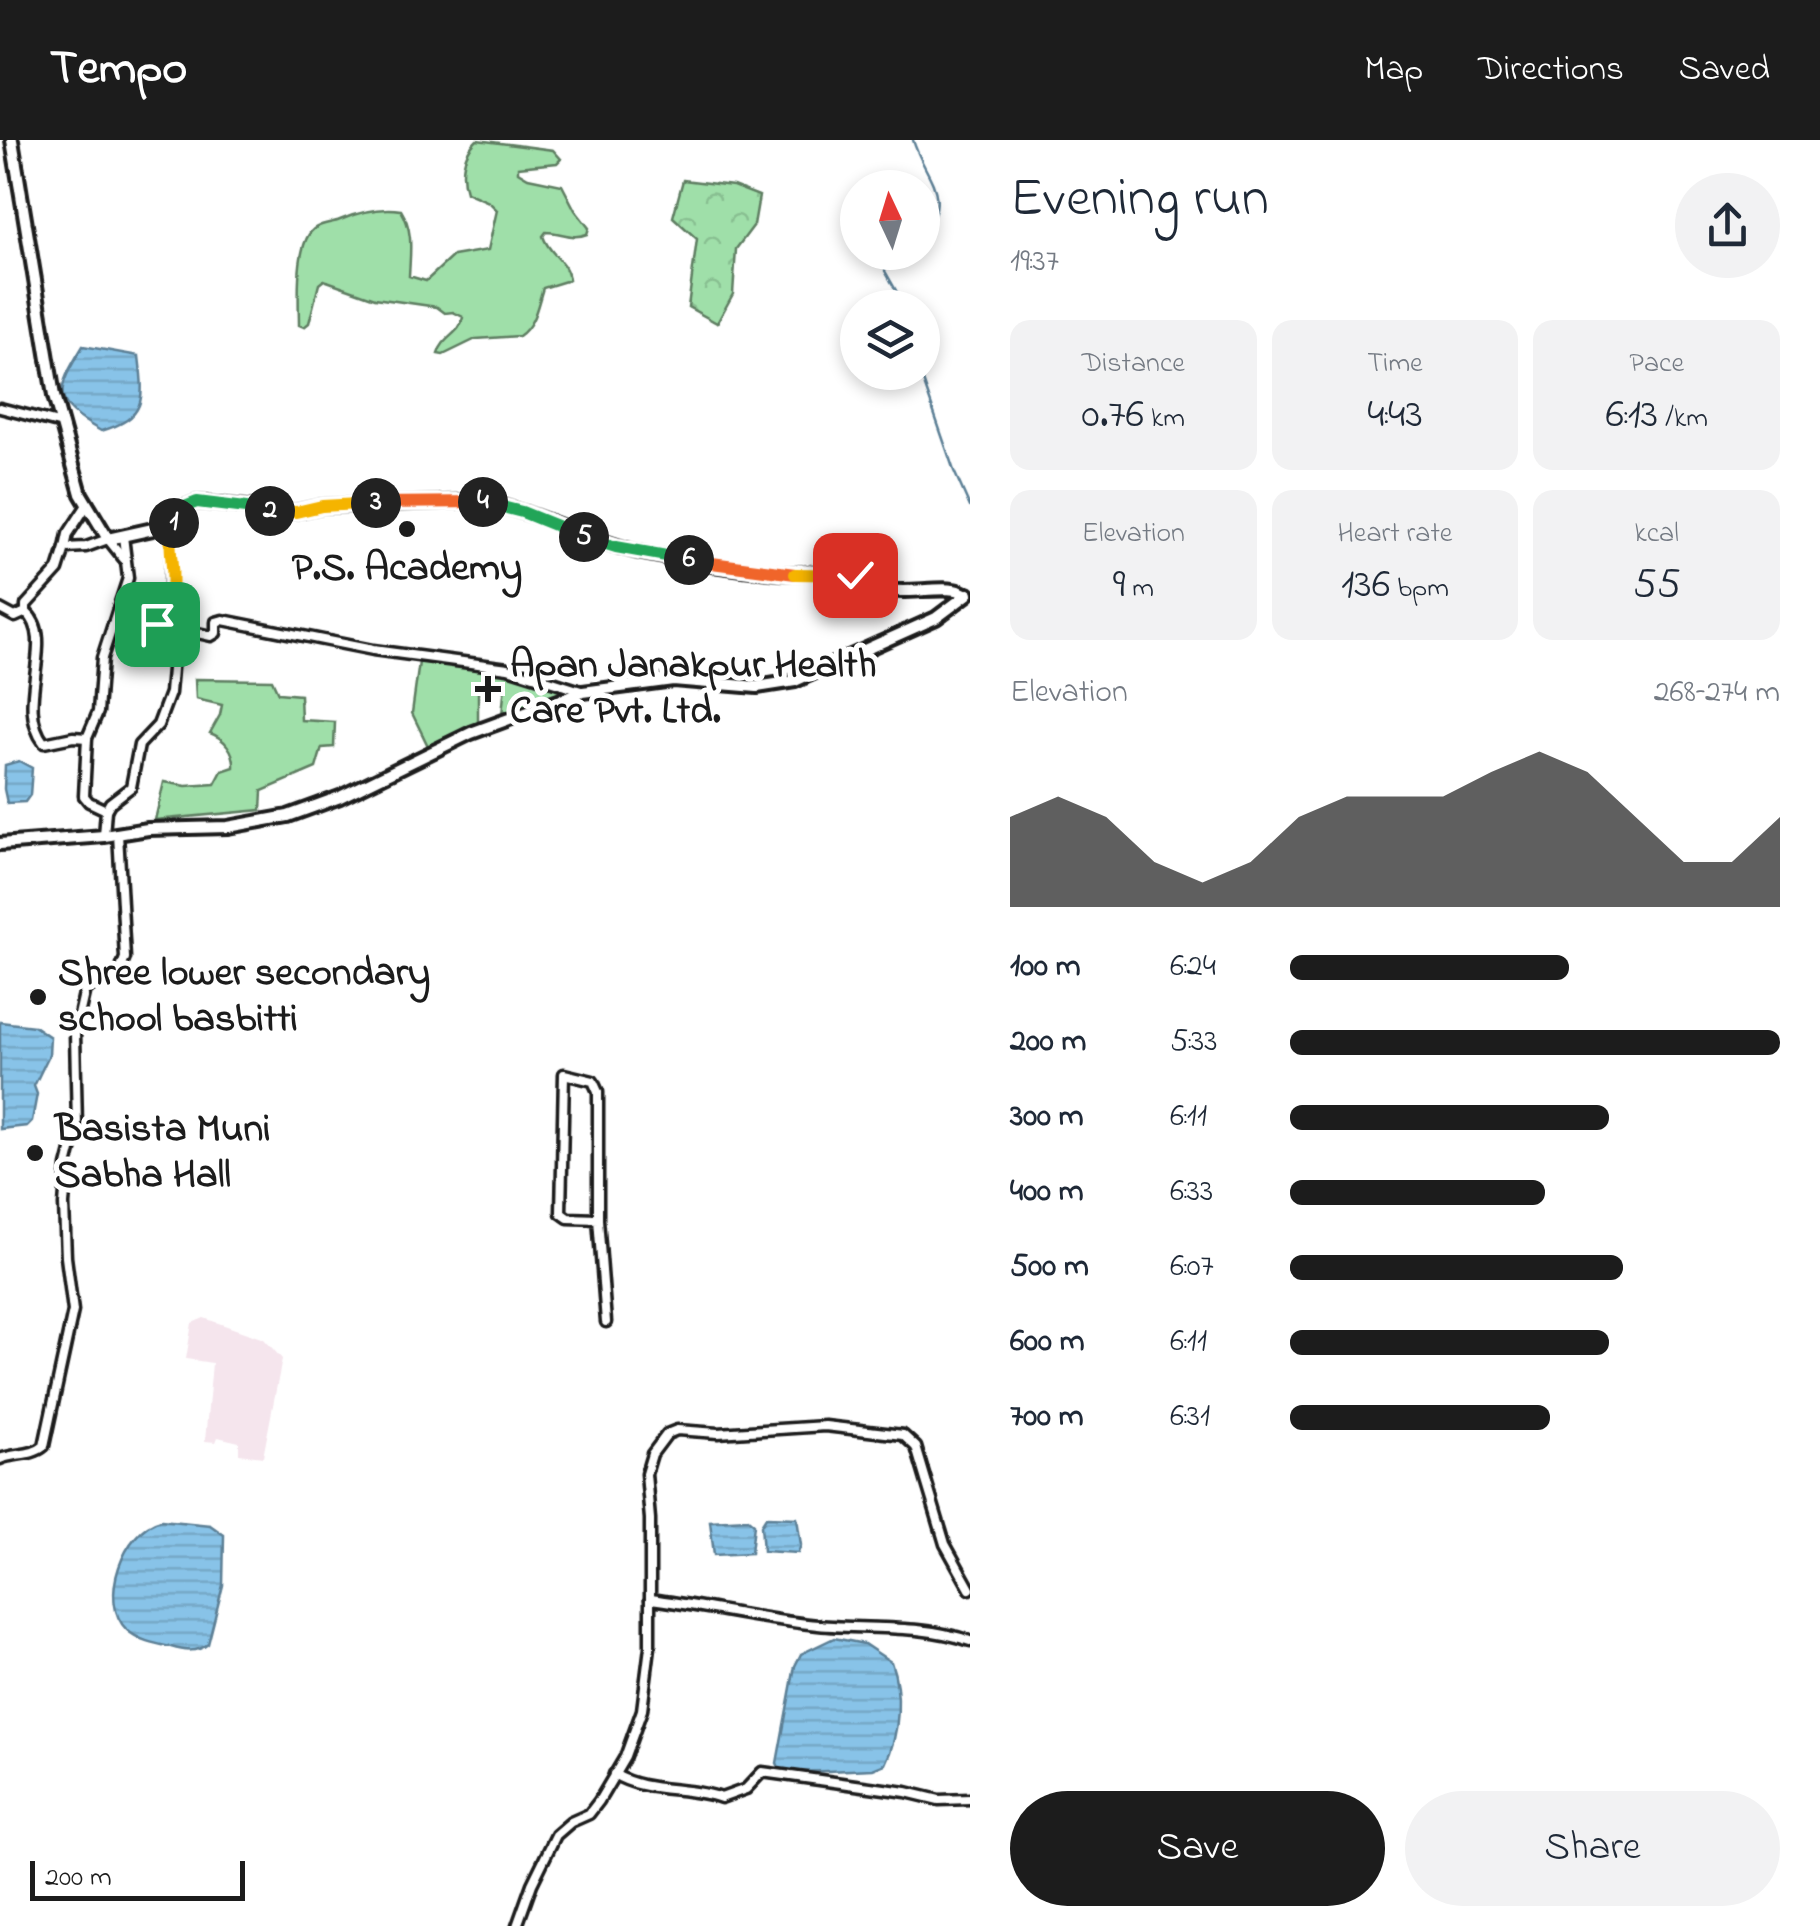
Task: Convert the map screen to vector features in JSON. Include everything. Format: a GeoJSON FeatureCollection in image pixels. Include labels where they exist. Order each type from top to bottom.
{"type":"FeatureCollection","features":[{"type":"Feature","properties":{"kind":"street"},"geometry":{"type":"LineString","coordinates":[[12,140],[54,396],[81,494],[108,540],[124,558]]}},
{"type":"Feature","properties":{"kind":"street"},"geometry":{"type":"LineString","coordinates":[[0,408],[62,424]]}},
{"type":"Feature","properties":{"kind":"street"},"geometry":{"type":"LineString","coordinates":[[65,548],[171,525],[187,506],[197,502],[296,512],[322,506],[475,501],[500,505],[591,540],[648,554],[778,573],[847,574],[886,589],[956,589],[968,594]]}},
{"type":"Feature","properties":{"kind":"street"},"geometry":{"type":"LineString","coordinates":[[87,505],[68,534],[58,570],[26,604],[26,612],[34,619],[39,654],[30,700],[39,738],[44,743],[87,738]]}},
{"type":"Feature","properties":{"kind":"street"},"geometry":{"type":"LineString","coordinates":[[104,836],[106,810],[131,787],[139,745],[158,725],[166,708],[173,664],[157,624],[158,612],[170,596],[171,525]]}},
{"type":"Feature","properties":{"kind":"street"},"geometry":{"type":"LineString","coordinates":[[106,810],[84,796],[87,738],[98,712],[102,658],[128,578],[123,536]]}},
{"type":"Feature","properties":{"kind":"street"},"geometry":{"type":"LineString","coordinates":[[0,844],[148,829],[228,826],[288,816],[340,797],[471,733],[584,692],[673,680],[757,687],[796,681],[936,618],[968,594]]}},
{"type":"Feature","properties":{"kind":"street"},"geometry":{"type":"LineString","coordinates":[[0,610],[14,617],[26,612]]}},
{"type":"Feature","properties":{"kind":"street"},"geometry":{"type":"LineString","coordinates":[[162,631],[171,626],[211,636],[216,632],[216,622],[223,620],[350,646],[508,668],[554,686],[584,692]]}},
{"type":"Feature","properties":{"kind":"street"},"geometry":{"type":"LineString","coordinates":[[0,1459],[44,1446],[64,1363],[72,1312],[64,1205],[66,1166],[77,1127],[76,1033],[82,992],[120,970],[125,958],[118,834]]}},
{"type":"Feature","properties":{"kind":"street"},"geometry":{"type":"LineString","coordinates":[[598,1219],[568,1218],[561,1213],[564,1074],[594,1081],[598,1092],[598,1219],[606,1322]]}},
{"type":"Feature","properties":{"kind":"street"},"geometry":{"type":"LineString","coordinates":[[517,1926],[556,1835],[570,1822],[589,1814],[625,1757],[642,1710],[650,1647],[646,1474],[661,1440],[677,1430],[718,1433],[824,1426],[903,1435],[916,1447],[945,1544],[970,1589]]}},
{"type":"Feature","properties":{"kind":"street"},"geometry":{"type":"LineString","coordinates":[[650,1600],[816,1625],[949,1634],[970,1641]]}},
{"type":"Feature","properties":{"kind":"street"},"geometry":{"type":"LineString","coordinates":[[614,1774],[629,1782],[703,1791],[722,1798],[746,1789],[762,1772],[939,1800],[970,1799]]}},
{"type":"Feature","properties":{"kind":"shaded area"},"geometry":{"type":"Polygon","coordinates":[[[204,1318],[264,1339],[282,1359],[263,1457],[239,1454],[239,1442],[218,1437],[216,1442],[205,1441],[212,1363],[186,1359],[192,1323],[204,1318]]]}},
{"type":"Feature","properties":{"kind":"green space"},"geometry":{"type":"Polygon","coordinates":[[[477,140],[553,150],[561,159],[557,163],[518,167],[518,172],[562,185],[589,228],[582,236],[546,232],[543,236],[565,267],[569,280],[543,288],[535,315],[524,332],[519,336],[476,339],[438,354],[463,317],[437,307],[375,298],[324,280],[319,284],[309,323],[299,325],[301,257],[310,233],[320,226],[370,211],[401,210],[410,234],[409,276],[426,281],[453,256],[488,250],[497,210],[466,192],[463,177],[466,157],[477,140]]]}},
{"type":"Feature","properties":{"kind":"green space"},"geometry":{"type":"Polygon","coordinates":[[[683,180],[733,186],[759,196],[754,225],[736,249],[733,294],[717,323],[688,307],[697,239],[673,217],[683,180]]]}},
{"type":"Feature","properties":{"kind":"green space"},"geometry":{"type":"Polygon","coordinates":[[[419,662],[506,670],[565,691],[502,715],[505,684],[478,685],[478,724],[429,748],[412,713],[419,662]]]}},
{"type":"Feature","properties":{"kind":"green space"},"geometry":{"type":"Polygon","coordinates":[[[195,679],[272,680],[278,693],[300,695],[301,720],[335,722],[334,747],[322,748],[316,768],[262,791],[261,810],[155,820],[164,782],[186,786],[215,784],[222,771],[234,767],[228,746],[210,733],[222,705],[196,699],[195,679]]]}},
{"type":"Feature","properties":{"kind":"water"},"geometry":{"type":"Polygon","coordinates":[[[83,346],[139,356],[142,384],[135,413],[101,431],[73,412],[63,395],[67,375],[83,346]]]}},
{"type":"Feature","properties":{"kind":"water"},"geometry":{"type":"Polygon","coordinates":[[[19,761],[32,768],[30,795],[25,802],[7,803],[5,765],[19,761]]]}},
{"type":"Feature","properties":{"kind":"water"},"geometry":{"type":"Polygon","coordinates":[[[0,1022],[34,1026],[50,1037],[49,1055],[34,1086],[37,1094],[32,1121],[27,1126],[0,1129],[0,1022]]]}},
{"type":"Feature","properties":{"kind":"water"},"geometry":{"type":"Polygon","coordinates":[[[766,1517],[797,1518],[801,1545],[798,1553],[763,1551],[761,1525],[766,1517]]]}},
{"type":"Feature","properties":{"kind":"water"},"geometry":{"type":"Polygon","coordinates":[[[748,1519],[754,1524],[751,1553],[714,1555],[710,1521],[748,1519]]]}},
{"type":"Feature","properties":{"kind":"water"},"geometry":{"type":"Polygon","coordinates":[[[161,1520],[210,1525],[224,1535],[223,1585],[208,1644],[199,1649],[181,1649],[142,1639],[127,1630],[118,1617],[115,1585],[126,1551],[148,1526],[161,1520]]]}},
{"type":"Feature","properties":{"kind":"water"},"geometry":{"type":"Polygon","coordinates":[[[834,1638],[864,1644],[891,1662],[898,1713],[890,1752],[885,1764],[873,1769],[782,1773],[777,1763],[795,1666],[801,1654],[834,1638]]]}},
{"type":"Feature","properties":{"kind":"waterway"},"geometry":{"type":"LineString","coordinates":[[913,140],[926,170]]}},
{"type":"Feature","properties":{"kind":"waterway"},"geometry":{"type":"LineString","coordinates":[[885,270],[896,290]]}},
{"type":"Feature","properties":{"kind":"waterway"},"geometry":{"type":"LineString","coordinates":[[926,390],[970,507]]}},
{"type":"Feature","properties":{"kind":"place","name":"P.S. Academy"},"geometry":{"type":"Point","coordinates":[407,529]}},
{"type":"Feature","properties":{"kind":"place","name":"Apan Janakpur Health Care Pvt. Ltd."},"geometry":{"type":"Point","coordinates":[488,689]}},
{"type":"Feature","properties":{"kind":"place","name":"Shree lower secondary school basbitti"},"geometry":{"type":"Point","coordinates":[38,997]}},
{"type":"Feature","properties":{"kind":"place","name":"Basista Muni Sabha Hall"},"geometry":{"type":"Point","coordinates":[35,1153]}},
{"type":"Feature","properties":{"kind":"route"},"geometry":{"type":"LineString","coordinates":[[157,624],[158,612],[170,596],[171,525],[180,519],[187,506],[208,501],[274,512],[322,506],[475,501],[500,505],[591,540],[648,554],[778,573],[855,575]]}}]}
